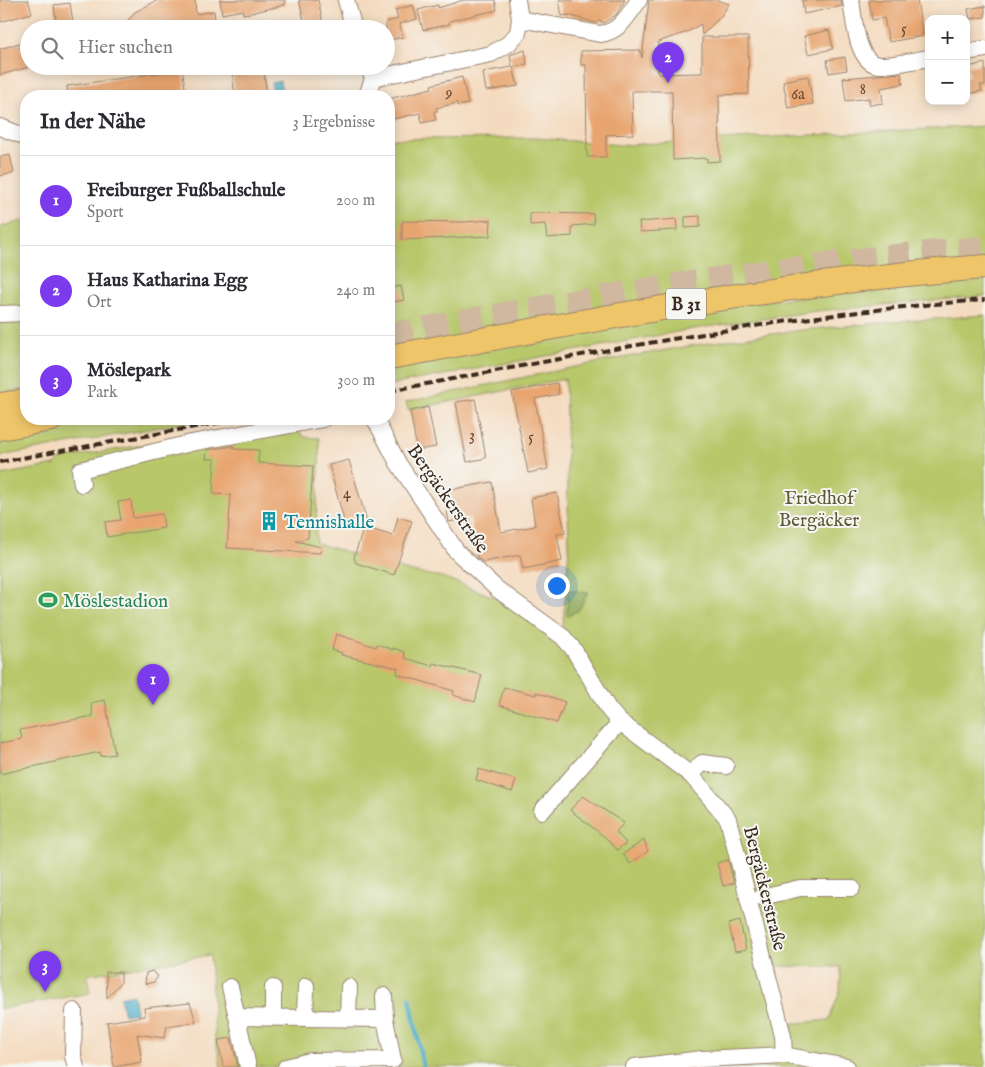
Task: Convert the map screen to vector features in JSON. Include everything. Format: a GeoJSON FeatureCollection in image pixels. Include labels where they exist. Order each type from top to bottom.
{"type":"FeatureCollection","features":[{"type":"Feature","properties":{"kind":"highway","name":"B 31"},"geometry":{"type":"LineString","coordinates":[[395,356],[658,308],[797,286],[918,272],[985,267]]}},
{"type":"Feature","properties":{"kind":"highway"},"geometry":{"type":"LineString","coordinates":[[0,406],[20,402]]}},
{"type":"Feature","properties":{"kind":"highway"},"geometry":{"type":"LineString","coordinates":[[0,428],[20,424]]}},
{"type":"Feature","properties":{"kind":"street"},"geometry":{"type":"LineString","coordinates":[[346,0],[352,20]]}},
{"type":"Feature","properties":{"kind":"street"},"geometry":{"type":"LineString","coordinates":[[395,68],[491,54],[508,44],[518,33],[520,19],[517,0]]}},
{"type":"Feature","properties":{"kind":"street"},"geometry":{"type":"LineString","coordinates":[[520,19],[600,34],[610,33],[619,27],[639,0]]}},
{"type":"Feature","properties":{"kind":"street"},"geometry":{"type":"LineString","coordinates":[[851,0],[860,48],[866,59],[878,65],[925,59]]}},
{"type":"Feature","properties":{"kind":"street"},"geometry":{"type":"LineString","coordinates":[[970,51],[985,49]]}},
{"type":"Feature","properties":{"kind":"street"},"geometry":{"type":"LineString","coordinates":[[368,90],[370,75]]}},
{"type":"Feature","properties":{"kind":"street"},"geometry":{"type":"LineString","coordinates":[[0,127],[20,135]]}},
{"type":"Feature","properties":{"kind":"street"},"geometry":{"type":"LineString","coordinates":[[0,314],[20,313]]}},
{"type":"Feature","properties":{"kind":"street"},"geometry":{"type":"LineString","coordinates":[[82,484],[80,470],[191,443],[290,425]]}},
{"type":"Feature","properties":{"kind":"street","name":"Bergäckerstraße"},"geometry":{"type":"LineString","coordinates":[[378,425],[404,473],[456,552],[497,589],[563,637],[574,650],[609,710],[620,722],[691,775],[728,819],[783,1036],[784,1055]]}},
{"type":"Feature","properties":{"kind":"street"},"geometry":{"type":"LineString","coordinates":[[542,811],[620,722]]}},
{"type":"Feature","properties":{"kind":"street"},"geometry":{"type":"LineString","coordinates":[[691,775],[702,763],[726,766]]}},
{"type":"Feature","properties":{"kind":"street"},"geometry":{"type":"LineString","coordinates":[[762,897],[800,888],[852,888]]}},
{"type":"Feature","properties":{"kind":"street"},"geometry":{"type":"LineString","coordinates":[[305,1018],[306,986]]}},
{"type":"Feature","properties":{"kind":"street"},"geometry":{"type":"LineString","coordinates":[[348,1018],[349,987]]}},
{"type":"Feature","properties":{"kind":"street"},"geometry":{"type":"LineString","coordinates":[[230,988],[248,1067]]}},
{"type":"Feature","properties":{"kind":"street"},"geometry":{"type":"LineString","coordinates":[[273,988],[273,1017]]}},
{"type":"Feature","properties":{"kind":"street"},"geometry":{"type":"LineString","coordinates":[[286,1067],[310,1061],[394,1064],[385,1019],[384,996]]}},
{"type":"Feature","properties":{"kind":"street"},"geometry":{"type":"LineString","coordinates":[[74,1011],[73,1056],[76,1067]]}},
{"type":"Feature","properties":{"kind":"street"},"geometry":{"type":"LineString","coordinates":[[237,1017],[385,1019]]}},
{"type":"Feature","properties":{"kind":"street"},"geometry":{"type":"LineString","coordinates":[[634,1067],[702,1060],[784,1055],[847,1067]]}},
{"type":"Feature","properties":{"kind":"green space"},"geometry":{"type":"Polygon","coordinates":[[[985,126],[985,259],[395,347],[395,139],[537,138],[621,145],[985,126]]]}},
{"type":"Feature","properties":{"kind":"green space"},"geometry":{"type":"Polygon","coordinates":[[[20,222],[20,390],[0,394],[0,227],[20,222]]]}},
{"type":"Feature","properties":{"kind":"green space"},"geometry":{"type":"Polygon","coordinates":[[[985,276],[985,296],[816,311],[693,329],[395,384],[395,364],[728,305],[985,276]]]}},
{"type":"Feature","properties":{"kind":"green space","name":"Friedhof Bergäcker"},"geometry":{"type":"Polygon","coordinates":[[[985,315],[985,1067],[221,1067],[215,1037],[210,955],[87,975],[90,993],[0,1009],[0,475],[55,465],[61,459],[183,438],[298,430],[304,437],[319,438],[316,543],[412,572],[442,577],[502,600],[522,612],[549,638],[563,626],[569,547],[565,379],[408,410],[406,402],[659,351],[761,335],[855,325],[985,315]],[[772,966],[785,1024],[829,1020],[840,991],[841,967],[772,966]]]}},
{"type":"Feature","properties":{"kind":"green space"},"geometry":{"type":"Polygon","coordinates":[[[61,425],[172,425],[0,456],[0,436],[61,425]]]}},
{"type":"Feature","properties":{"kind":"green space"},"geometry":{"type":"Polygon","coordinates":[[[568,590],[588,592],[579,610],[567,616],[568,590]]]}},
{"type":"Feature","properties":{"kind":"water"},"geometry":{"type":"Polygon","coordinates":[[[280,81],[282,90],[273,90],[271,83],[280,81]]]}},
{"type":"Feature","properties":{"kind":"water"},"geometry":{"type":"Polygon","coordinates":[[[133,994],[136,1013],[124,1015],[120,997],[133,994]]]}},
{"type":"Feature","properties":{"kind":"building"},"geometry":{"type":"Polygon","coordinates":[[[0,0],[28,0],[32,13],[0,22],[0,0]]]}},
{"type":"Feature","properties":{"kind":"building"},"geometry":{"type":"Polygon","coordinates":[[[158,0],[195,0],[196,14],[214,11],[215,20],[128,20],[135,12],[158,0]]]}},
{"type":"Feature","properties":{"kind":"building"},"geometry":{"type":"Polygon","coordinates":[[[220,0],[285,0],[285,5],[243,14],[243,10],[222,14],[220,0]]]}},
{"type":"Feature","properties":{"kind":"building"},"geometry":{"type":"Polygon","coordinates":[[[299,0],[318,0],[322,20],[304,20],[299,0]]]}},
{"type":"Feature","properties":{"kind":"building"},"geometry":{"type":"Polygon","coordinates":[[[464,0],[495,0],[497,10],[449,21],[450,24],[423,30],[418,10],[438,5],[438,8],[464,0]]]}},
{"type":"Feature","properties":{"kind":"building"},"geometry":{"type":"Polygon","coordinates":[[[559,0],[625,0],[616,15],[603,23],[600,20],[596,23],[568,15],[562,16],[559,0]]]}},
{"type":"Feature","properties":{"kind":"building"},"geometry":{"type":"Polygon","coordinates":[[[649,0],[718,0],[729,4],[721,16],[702,35],[701,24],[687,32],[658,42],[658,74],[702,73],[702,37],[748,37],[749,94],[719,95],[720,161],[707,162],[707,158],[673,160],[672,91],[632,91],[633,134],[606,135],[606,157],[587,157],[586,65],[581,65],[581,51],[640,50],[642,58],[649,0]]]}},
{"type":"Feature","properties":{"kind":"building"},"geometry":{"type":"Polygon","coordinates":[[[802,0],[841,0],[842,6],[804,14],[802,0]]]}},
{"type":"Feature","properties":{"kind":"building"},"geometry":{"type":"Polygon","coordinates":[[[869,0],[917,0],[923,36],[889,42],[884,18],[872,20],[869,0]]]}},
{"type":"Feature","properties":{"kind":"building"},"geometry":{"type":"Polygon","coordinates":[[[70,3],[73,20],[56,20],[54,5],[70,3]]]}},
{"type":"Feature","properties":{"kind":"building"},"geometry":{"type":"Polygon","coordinates":[[[413,5],[417,19],[399,24],[403,37],[395,39],[394,20],[398,19],[395,10],[413,5]]]}},
{"type":"Feature","properties":{"kind":"building"},"geometry":{"type":"Polygon","coordinates":[[[985,6],[985,17],[970,19],[968,9],[985,6]]]}},
{"type":"Feature","properties":{"kind":"building"},"geometry":{"type":"Polygon","coordinates":[[[829,30],[833,49],[808,54],[804,36],[829,30]]]}},
{"type":"Feature","properties":{"kind":"building"},"geometry":{"type":"Polygon","coordinates":[[[20,43],[20,69],[0,75],[0,49],[20,43]]]}},
{"type":"Feature","properties":{"kind":"building"},"geometry":{"type":"Polygon","coordinates":[[[525,50],[527,64],[513,67],[518,86],[486,91],[483,72],[512,67],[510,55],[525,50]]]}},
{"type":"Feature","properties":{"kind":"building"},"geometry":{"type":"Polygon","coordinates":[[[845,57],[847,70],[829,73],[827,60],[845,57]]]}},
{"type":"Feature","properties":{"kind":"building"},"geometry":{"type":"Polygon","coordinates":[[[985,63],[985,85],[980,85],[982,91],[970,93],[970,67],[985,63]]]}},
{"type":"Feature","properties":{"kind":"building"},"geometry":{"type":"Polygon","coordinates":[[[901,73],[903,84],[881,88],[883,103],[870,105],[869,98],[846,101],[843,78],[901,73]]]}},
{"type":"Feature","properties":{"kind":"building"},"geometry":{"type":"Polygon","coordinates":[[[143,75],[183,75],[185,90],[67,90],[67,86],[143,75]]]}},
{"type":"Feature","properties":{"kind":"building"},"geometry":{"type":"Polygon","coordinates":[[[232,75],[264,75],[266,90],[234,90],[232,75]]]}},
{"type":"Feature","properties":{"kind":"building"},"geometry":{"type":"Polygon","coordinates":[[[808,76],[813,104],[788,108],[783,81],[808,76]]]}},
{"type":"Feature","properties":{"kind":"building"},"geometry":{"type":"Polygon","coordinates":[[[462,77],[468,104],[458,106],[457,103],[436,108],[437,111],[434,112],[436,120],[422,123],[420,113],[395,119],[395,97],[432,88],[431,85],[462,77]]]}},
{"type":"Feature","properties":{"kind":"building"},"geometry":{"type":"Polygon","coordinates":[[[10,155],[14,173],[0,176],[0,157],[10,155]]]}},
{"type":"Feature","properties":{"kind":"building"},"geometry":{"type":"Polygon","coordinates":[[[530,213],[593,214],[594,224],[572,226],[572,236],[547,238],[545,224],[530,225],[530,213]]]}},
{"type":"Feature","properties":{"kind":"building"},"geometry":{"type":"Polygon","coordinates":[[[700,216],[700,227],[685,228],[685,217],[700,216]]]}},
{"type":"Feature","properties":{"kind":"building"},"geometry":{"type":"Polygon","coordinates":[[[676,219],[677,230],[640,232],[639,222],[676,219]]]}},
{"type":"Feature","properties":{"kind":"building"},"geometry":{"type":"Polygon","coordinates":[[[491,220],[490,236],[402,240],[402,221],[464,222],[491,220]]]}},
{"type":"Feature","properties":{"kind":"building"},"geometry":{"type":"Polygon","coordinates":[[[401,286],[404,300],[395,302],[395,287],[401,286]]]}},
{"type":"Feature","properties":{"kind":"building"},"geometry":{"type":"Polygon","coordinates":[[[557,383],[559,394],[535,399],[548,469],[528,473],[512,392],[557,383]]]}},
{"type":"Feature","properties":{"kind":"building"},"geometry":{"type":"Polygon","coordinates":[[[475,399],[486,458],[467,462],[456,402],[475,399]]]}},
{"type":"Feature","properties":{"kind":"building"},"geometry":{"type":"Polygon","coordinates":[[[428,407],[436,447],[417,450],[410,411],[428,407]]]}},
{"type":"Feature","properties":{"kind":"building","name":"Tennishalle"},"geometry":{"type":"Polygon","coordinates":[[[234,446],[234,449],[259,450],[258,463],[313,466],[308,538],[296,541],[321,547],[320,553],[227,548],[231,495],[213,494],[215,459],[206,459],[207,450],[234,446]]]}},
{"type":"Feature","properties":{"kind":"building"},"geometry":{"type":"Polygon","coordinates":[[[349,460],[367,522],[346,528],[329,465],[349,460]]]}},
{"type":"Feature","properties":{"kind":"building"},"geometry":{"type":"Polygon","coordinates":[[[492,482],[501,532],[535,526],[531,498],[557,493],[565,533],[557,534],[562,561],[523,569],[520,555],[483,562],[477,557],[470,518],[449,522],[443,491],[492,482]]]}},
{"type":"Feature","properties":{"kind":"building"},"geometry":{"type":"Polygon","coordinates":[[[131,500],[133,518],[162,514],[164,528],[107,537],[105,522],[121,520],[118,502],[131,500]]]}},
{"type":"Feature","properties":{"kind":"building"},"geometry":{"type":"Polygon","coordinates":[[[398,517],[412,521],[394,575],[356,563],[354,557],[364,527],[393,536],[398,517]]]}},
{"type":"Feature","properties":{"kind":"building"},"geometry":{"type":"Polygon","coordinates":[[[336,634],[376,647],[377,644],[393,650],[393,648],[404,652],[405,658],[432,666],[433,663],[482,675],[475,702],[453,695],[454,691],[397,674],[398,668],[341,655],[342,653],[332,650],[336,634]]]}},
{"type":"Feature","properties":{"kind":"building"},"geometry":{"type":"Polygon","coordinates":[[[504,687],[536,695],[536,692],[565,702],[557,723],[499,705],[504,687]]]}},
{"type":"Feature","properties":{"kind":"building"},"geometry":{"type":"Polygon","coordinates":[[[105,700],[115,754],[101,756],[100,752],[0,774],[0,743],[22,739],[20,730],[93,716],[91,703],[105,700]]]}},
{"type":"Feature","properties":{"kind":"building"},"geometry":{"type":"Polygon","coordinates":[[[479,769],[516,780],[512,792],[476,780],[479,769]]]}},
{"type":"Feature","properties":{"kind":"building"},"geometry":{"type":"Polygon","coordinates":[[[583,796],[624,823],[616,832],[626,843],[617,850],[606,838],[570,810],[583,796]]]}},
{"type":"Feature","properties":{"kind":"building"},"geometry":{"type":"Polygon","coordinates":[[[644,840],[648,851],[630,864],[623,854],[644,840]]]}},
{"type":"Feature","properties":{"kind":"building"},"geometry":{"type":"Polygon","coordinates":[[[728,860],[734,883],[723,886],[717,863],[728,860]]]}},
{"type":"Feature","properties":{"kind":"building"},"geometry":{"type":"Polygon","coordinates":[[[740,921],[746,950],[735,952],[729,924],[740,921]]]}},
{"type":"Feature","properties":{"kind":"building"},"geometry":{"type":"Polygon","coordinates":[[[152,971],[158,976],[154,982],[145,984],[146,973],[152,971]]]}},
{"type":"Feature","properties":{"kind":"building"},"geometry":{"type":"Polygon","coordinates":[[[106,972],[121,972],[121,982],[107,998],[106,972]]]}},
{"type":"Feature","properties":{"kind":"building"},"geometry":{"type":"Polygon","coordinates":[[[190,1003],[196,1022],[167,1026],[164,1038],[137,1034],[142,1062],[114,1067],[107,1022],[145,1016],[144,1008],[190,1003]]]}},
{"type":"Feature","properties":{"kind":"building"},"geometry":{"type":"Polygon","coordinates":[[[231,1038],[238,1067],[223,1067],[218,1040],[231,1038]]]}},
{"type":"Feature","properties":{"kind":"waterway"},"geometry":{"type":"LineString","coordinates":[[410,998],[423,1067]]}},
{"type":"Feature","properties":{"kind":"tunnel"},"geometry":{"type":"LineString","coordinates":[[395,334],[537,308],[760,273],[835,263],[985,248]]}},
{"type":"Feature","properties":{"kind":"railway"},"geometry":{"type":"LineString","coordinates":[[395,390],[760,325],[910,306],[985,300]]}},
{"type":"Feature","properties":{"kind":"railway"},"geometry":{"type":"LineString","coordinates":[[0,462],[206,425]]}},
{"type":"Feature","properties":{"kind":"place","name":"Haus Katharina Egg"},"geometry":{"type":"Point","coordinates":[668,83]}},
{"type":"Feature","properties":{"kind":"place","name":"Tennishalle"},"geometry":{"type":"Point","coordinates":[269,521]}},
{"type":"Feature","properties":{"kind":"place","name":"Möslestadion"},"geometry":{"type":"Point","coordinates":[48,600]}},
{"type":"Feature","properties":{"kind":"place","name":"Freiburger Fußballschule"},"geometry":{"type":"Point","coordinates":[153,705]}},
{"type":"Feature","properties":{"kind":"place","name":"Möslepark"},"geometry":{"type":"Point","coordinates":[45,992]}}]}
